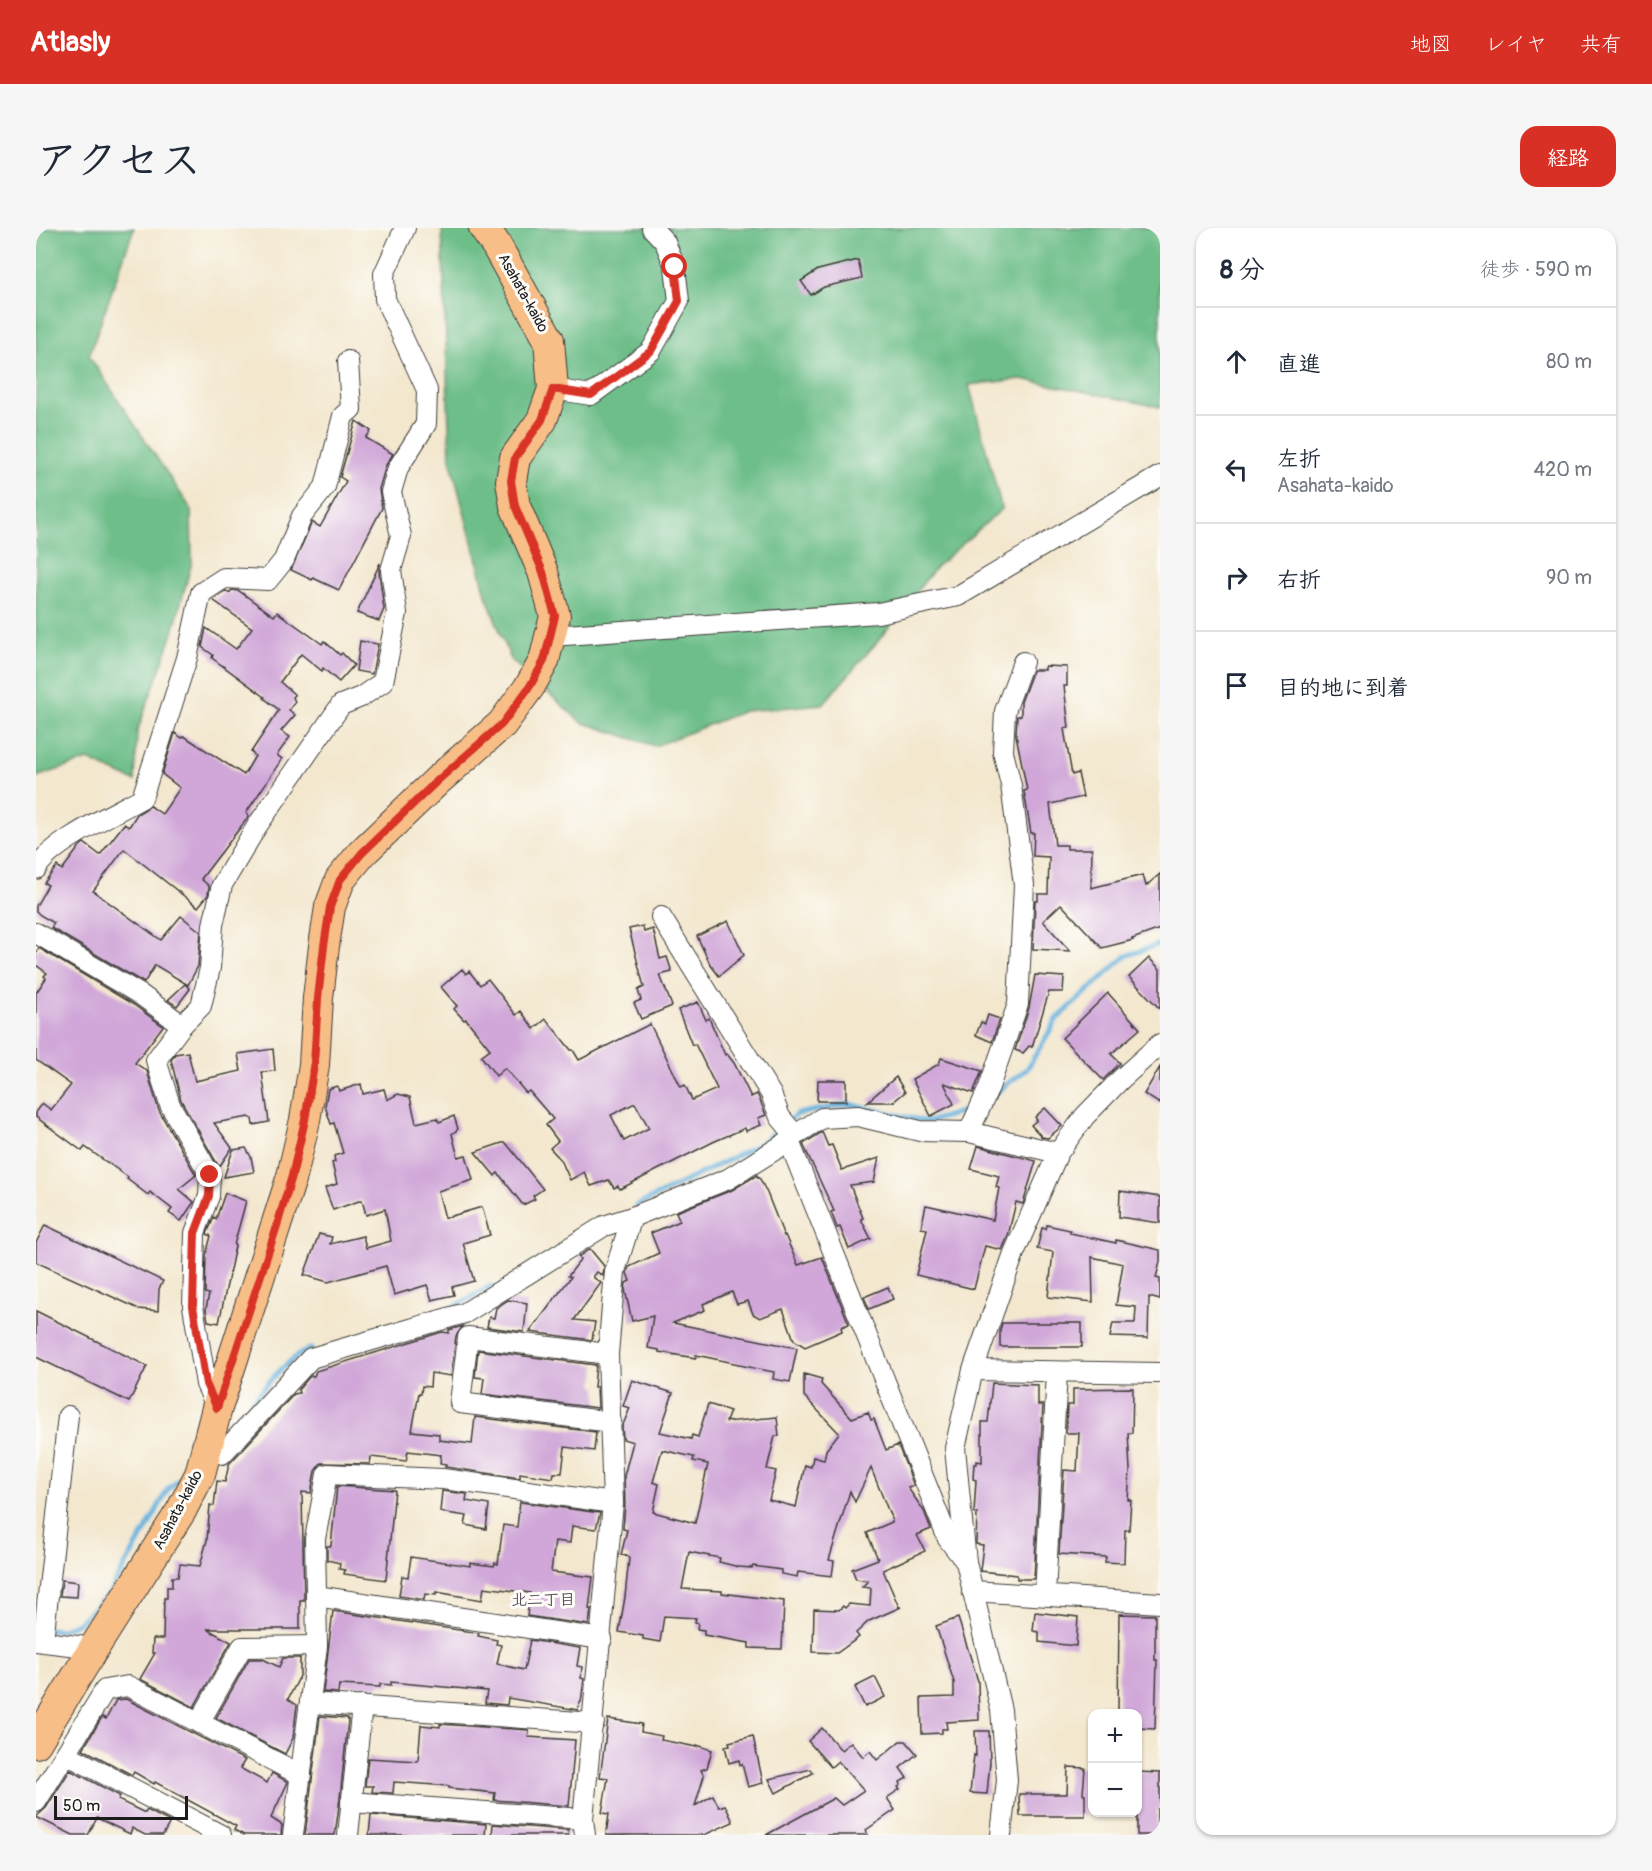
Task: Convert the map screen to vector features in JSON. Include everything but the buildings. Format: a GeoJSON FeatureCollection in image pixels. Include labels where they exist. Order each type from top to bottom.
{"type":"FeatureCollection","features":[{"type":"Feature","properties":{"kind":"main road","name":"Asahata-kaido"},"geometry":{"type":"LineString","coordinates":[[36,1743],[181,1511],[200,1474],[217,1408],[292,1176],[305,1120],[314,1065],[318,998],[330,907],[340,880],[362,853],[437,781],[502,724],[530,686],[544,661],[555,616],[543,572],[515,506],[511,481],[515,458],[542,420],[553,389],[549,340],[517,280],[484,228]]}},
{"type":"Feature","properties":{"kind":"street"},"geometry":{"type":"LineString","coordinates":[[217,1408],[206,1384],[193,1306],[195,1233],[209,1196],[210,1175],[170,1105],[156,1060],[182,1025],[201,1006],[210,968],[213,925],[222,885],[236,859],[340,705],[361,697],[383,682],[397,613],[391,570],[401,536],[391,492],[398,468],[426,424],[427,390],[385,299],[384,274],[405,228]]}},
{"type":"Feature","properties":{"kind":"street"},"geometry":{"type":"LineString","coordinates":[[553,389],[591,395],[651,351],[679,301],[675,267],[665,242],[651,228]]}},
{"type":"Feature","properties":{"kind":"street"},"geometry":{"type":"LineString","coordinates":[[36,869],[40,862],[71,837],[142,798],[186,658],[201,593],[224,578],[268,580],[284,560],[302,516],[325,487],[343,416],[351,409],[348,361]]}},
{"type":"Feature","properties":{"kind":"street"},"geometry":{"type":"LineString","coordinates":[[551,636],[878,613],[958,596],[1160,476]]}},
{"type":"Feature","properties":{"kind":"street"},"geometry":{"type":"LineString","coordinates":[[969,1132],[988,1090],[1018,1004],[1023,885],[1011,785],[1003,752],[1005,711],[1023,662]]}},
{"type":"Feature","properties":{"kind":"street"},"geometry":{"type":"LineString","coordinates":[[661,917],[771,1094],[788,1130],[948,1539],[966,1562]]}},
{"type":"Feature","properties":{"kind":"street"},"geometry":{"type":"LineString","coordinates":[[36,933],[141,995],[182,1025]]}},
{"type":"Feature","properties":{"kind":"street"},"geometry":{"type":"LineString","coordinates":[[1001,1835],[1007,1780],[1001,1710],[966,1562],[955,1448],[973,1370],[1014,1253],[1058,1153],[1085,1116],[1160,1044]]}},
{"type":"Feature","properties":{"kind":"street"},"geometry":{"type":"LineString","coordinates":[[222,1454],[311,1358],[465,1313],[604,1226],[728,1179],[788,1130],[822,1118],[858,1116],[920,1131],[969,1132],[1058,1153]]}},
{"type":"Feature","properties":{"kind":"street"},"geometry":{"type":"LineString","coordinates":[[351,1802],[584,1827],[614,1503],[608,1354],[615,1271],[632,1217]]}},
{"type":"Feature","properties":{"kind":"street"},"geometry":{"type":"LineString","coordinates":[[608,1354],[468,1337],[460,1403],[611,1422]]}},
{"type":"Feature","properties":{"kind":"street"},"geometry":{"type":"LineString","coordinates":[[973,1370],[1160,1373]]}},
{"type":"Feature","properties":{"kind":"street"},"geometry":{"type":"LineString","coordinates":[[1045,1595],[1057,1372]]}},
{"type":"Feature","properties":{"kind":"street"},"geometry":{"type":"LineString","coordinates":[[68,1416],[39,1641],[94,1648]]}},
{"type":"Feature","properties":{"kind":"street"},"geometry":{"type":"LineString","coordinates":[[293,1835],[317,1646],[315,1539],[327,1474],[443,1479],[614,1503]]}},
{"type":"Feature","properties":{"kind":"street"},"geometry":{"type":"LineString","coordinates":[[972,1591],[1160,1603]]}},
{"type":"Feature","properties":{"kind":"street"},"geometry":{"type":"LineString","coordinates":[[316,1596],[602,1639]]}},
{"type":"Feature","properties":{"kind":"street"},"geometry":{"type":"LineString","coordinates":[[199,1723],[242,1647],[317,1646]]}},
{"type":"Feature","properties":{"kind":"street"},"geometry":{"type":"LineString","coordinates":[[36,1802],[105,1690],[128,1686],[301,1775]]}},
{"type":"Feature","properties":{"kind":"street"},"geometry":{"type":"LineString","coordinates":[[310,1703],[594,1723]]}},
{"type":"Feature","properties":{"kind":"street"},"geometry":{"type":"LineString","coordinates":[[348,1835],[362,1706]]}},
{"type":"Feature","properties":{"kind":"street"},"geometry":{"type":"LineString","coordinates":[[66,1754],[221,1835]]}},
{"type":"Feature","properties":{"kind":"green space"},"geometry":{"type":"Polygon","coordinates":[[[36,228],[134,228],[89,356],[191,509],[192,562],[172,636],[137,732],[135,781],[88,760],[36,777],[36,228]]]}},
{"type":"Feature","properties":{"kind":"green space"},"geometry":{"type":"Polygon","coordinates":[[[442,228],[1160,228],[1160,407],[1022,379],[969,385],[1002,509],[936,567],[878,641],[823,704],[744,711],[655,746],[581,722],[511,660],[487,598],[450,459],[442,228]]]}},
{"type":"Feature","properties":{"kind":"waterway"},"geometry":{"type":"LineString","coordinates":[[994,1094],[1027,1069],[1057,1019],[1126,956],[1160,944]]}},
{"type":"Feature","properties":{"kind":"waterway"},"geometry":{"type":"LineString","coordinates":[[636,1206],[760,1144],[797,1114],[849,1104],[928,1122],[974,1108]]}},
{"type":"Feature","properties":{"kind":"waterway"},"geometry":{"type":"LineString","coordinates":[[452,1308],[491,1286]]}},
{"type":"Feature","properties":{"kind":"waterway"},"geometry":{"type":"LineString","coordinates":[[224,1438],[276,1374],[300,1354],[311,1349]]}},
{"type":"Feature","properties":{"kind":"waterway"},"geometry":{"type":"LineString","coordinates":[[48,1629],[59,1630],[78,1623],[109,1593],[168,1489],[187,1473]]}},
{"type":"Feature","properties":{"kind":"district","name":"北二丁目"},"geometry":{"type":"Point","coordinates":[543,1600]}},
{"type":"Feature","properties":{"kind":"route"},"geometry":{"type":"LineString","coordinates":[[210,1175],[209,1196],[195,1233],[193,1306],[206,1384],[217,1408],[292,1176],[305,1120],[314,1065],[318,998],[330,907],[340,880],[362,853],[437,781],[502,724],[530,686],[544,661],[555,616],[543,572],[515,506],[511,481],[515,458],[542,420],[553,389],[591,395],[651,351],[679,301],[675,267]]}}]}
